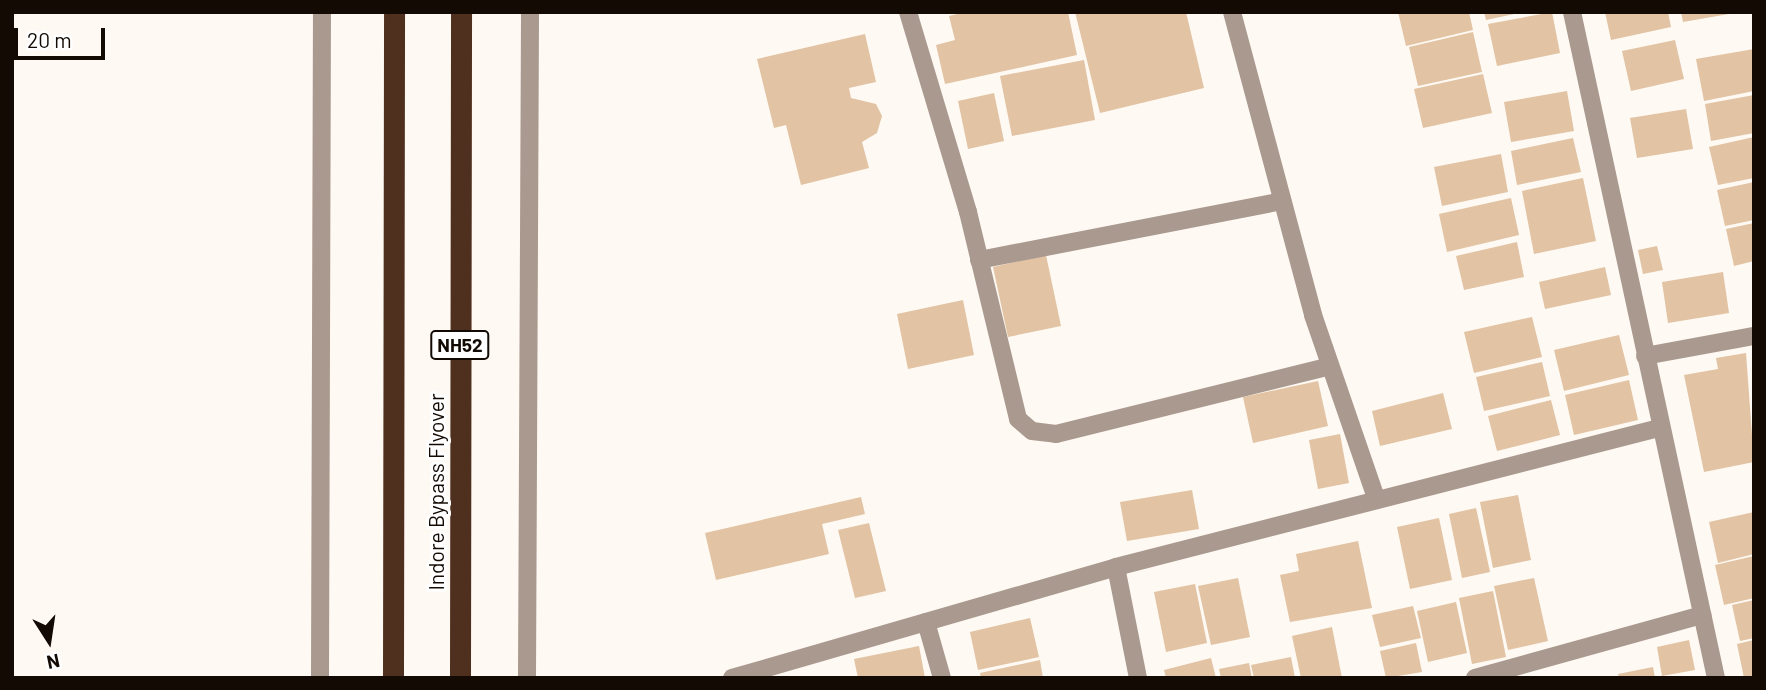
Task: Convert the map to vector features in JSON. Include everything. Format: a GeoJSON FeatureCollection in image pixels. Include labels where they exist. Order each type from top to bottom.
{"type":"FeatureCollection","features":[{"type":"Feature","properties":{"kind":"highway","name":"Indore Bypass Flyover"},"geometry":{"type":"LineString","coordinates":[[393,678],[394,12]]}},
{"type":"Feature","properties":{"kind":"highway","name":"Indore Bypass Flyover"},"geometry":{"type":"LineString","coordinates":[[460,678],[461,12]]}},
{"type":"Feature","properties":{"kind":"street"},"geometry":{"type":"LineString","coordinates":[[320,678],[321,12]]}},
{"type":"Feature","properties":{"kind":"street"},"geometry":{"type":"LineString","coordinates":[[527,678],[530,12]]}},
{"type":"Feature","properties":{"kind":"street"},"geometry":{"type":"LineString","coordinates":[[908,12],[979,260],[1018,419],[1032,431],[1056,434],[1330,366]]}},
{"type":"Feature","properties":{"kind":"street"},"geometry":{"type":"LineString","coordinates":[[1232,12],[1282,201],[1330,366],[1376,498]]}},
{"type":"Feature","properties":{"kind":"street"},"geometry":{"type":"LineString","coordinates":[[1572,12],[1659,428],[1716,678]]}},
{"type":"Feature","properties":{"kind":"street"},"geometry":{"type":"LineString","coordinates":[[979,260],[1282,201]]}},
{"type":"Feature","properties":{"kind":"street"},"geometry":{"type":"LineString","coordinates":[[1645,356],[1754,336]]}},
{"type":"Feature","properties":{"kind":"street"},"geometry":{"type":"LineString","coordinates":[[743,677],[1116,568],[1376,498],[1659,428]]}},
{"type":"Feature","properties":{"kind":"street"},"geometry":{"type":"LineString","coordinates":[[1116,568],[1138,678]]}},
{"type":"Feature","properties":{"kind":"street"},"geometry":{"type":"LineString","coordinates":[[1475,678],[1702,615]]}},
{"type":"Feature","properties":{"kind":"street"},"geometry":{"type":"LineString","coordinates":[[926,622],[942,678]]}},
{"type":"Feature","properties":{"kind":"building"},"geometry":{"type":"Polygon","coordinates":[[[965,12],[1068,12],[1077,55],[945,84],[936,45],[955,40],[949,16],[965,12]]]}},
{"type":"Feature","properties":{"kind":"building"},"geometry":{"type":"Polygon","coordinates":[[[1075,12],[1186,12],[1204,88],[1100,113],[1075,12]]]}},
{"type":"Feature","properties":{"kind":"building"},"geometry":{"type":"Polygon","coordinates":[[[1398,12],[1469,12],[1473,30],[1406,46],[1398,12]]]}},
{"type":"Feature","properties":{"kind":"building"},"geometry":{"type":"Polygon","coordinates":[[[1484,12],[1519,12],[1519,13],[1486,20],[1484,12]]]}},
{"type":"Feature","properties":{"kind":"building"},"geometry":{"type":"Polygon","coordinates":[[[1552,12],[1560,53],[1497,66],[1488,24],[1552,12]]]}},
{"type":"Feature","properties":{"kind":"building"},"geometry":{"type":"Polygon","coordinates":[[[1605,12],[1668,12],[1671,27],[1611,40],[1605,12]]]}},
{"type":"Feature","properties":{"kind":"building"},"geometry":{"type":"Polygon","coordinates":[[[1681,12],[1729,12],[1729,14],[1683,22],[1681,12]]]}},
{"type":"Feature","properties":{"kind":"building"},"geometry":{"type":"Polygon","coordinates":[[[1473,32],[1482,72],[1418,86],[1409,47],[1473,32]]]}},
{"type":"Feature","properties":{"kind":"building"},"geometry":{"type":"Polygon","coordinates":[[[865,34],[876,82],[849,88],[851,98],[876,104],[882,116],[877,133],[862,142],[869,168],[801,185],[786,125],[774,128],[757,59],[865,34]]]}},
{"type":"Feature","properties":{"kind":"building"},"geometry":{"type":"Polygon","coordinates":[[[1675,40],[1684,79],[1631,91],[1622,51],[1675,40]]]}},
{"type":"Feature","properties":{"kind":"building"},"geometry":{"type":"Polygon","coordinates":[[[1754,49],[1754,91],[1704,101],[1696,59],[1754,49]]]}},
{"type":"Feature","properties":{"kind":"building"},"geometry":{"type":"Polygon","coordinates":[[[1084,60],[1095,120],[1012,136],[1000,76],[1084,60]]]}},
{"type":"Feature","properties":{"kind":"building"},"geometry":{"type":"Polygon","coordinates":[[[1483,74],[1492,113],[1423,128],[1414,89],[1483,74]]]}},
{"type":"Feature","properties":{"kind":"building"},"geometry":{"type":"Polygon","coordinates":[[[1567,91],[1574,131],[1511,142],[1504,102],[1567,91]]]}},
{"type":"Feature","properties":{"kind":"building"},"geometry":{"type":"Polygon","coordinates":[[[994,93],[1004,141],[968,149],[958,101],[994,93]]]}},
{"type":"Feature","properties":{"kind":"building"},"geometry":{"type":"Polygon","coordinates":[[[1754,95],[1754,133],[1711,141],[1705,104],[1754,95]]]}},
{"type":"Feature","properties":{"kind":"building"},"geometry":{"type":"Polygon","coordinates":[[[1686,109],[1693,149],[1637,158],[1630,118],[1686,109]]]}},
{"type":"Feature","properties":{"kind":"building"},"geometry":{"type":"Polygon","coordinates":[[[1754,137],[1754,178],[1718,185],[1709,147],[1754,137]]]}},
{"type":"Feature","properties":{"kind":"building"},"geometry":{"type":"Polygon","coordinates":[[[1573,138],[1581,172],[1517,185],[1511,151],[1573,138]]]}},
{"type":"Feature","properties":{"kind":"building"},"geometry":{"type":"Polygon","coordinates":[[[1501,154],[1508,192],[1442,206],[1434,167],[1501,154]]]}},
{"type":"Feature","properties":{"kind":"building"},"geometry":{"type":"Polygon","coordinates":[[[1583,178],[1596,241],[1534,254],[1522,191],[1583,178]]]}},
{"type":"Feature","properties":{"kind":"building"},"geometry":{"type":"Polygon","coordinates":[[[1754,182],[1754,220],[1725,226],[1717,190],[1754,182]]]}},
{"type":"Feature","properties":{"kind":"building"},"geometry":{"type":"Polygon","coordinates":[[[1511,198],[1519,235],[1447,252],[1439,214],[1511,198]]]}},
{"type":"Feature","properties":{"kind":"building"},"geometry":{"type":"Polygon","coordinates":[[[1754,223],[1754,261],[1734,266],[1726,229],[1754,223]]]}},
{"type":"Feature","properties":{"kind":"building"},"geometry":{"type":"Polygon","coordinates":[[[1517,242],[1524,277],[1464,290],[1456,256],[1517,242]]]}},
{"type":"Feature","properties":{"kind":"building"},"geometry":{"type":"Polygon","coordinates":[[[1657,246],[1663,270],[1643,274],[1638,250],[1657,246]]]}},
{"type":"Feature","properties":{"kind":"building"},"geometry":{"type":"Polygon","coordinates":[[[1046,255],[1061,326],[1008,337],[993,267],[1046,255]]]}},
{"type":"Feature","properties":{"kind":"building"},"geometry":{"type":"Polygon","coordinates":[[[1605,267],[1611,295],[1545,309],[1539,282],[1605,267]]]}},
{"type":"Feature","properties":{"kind":"building"},"geometry":{"type":"Polygon","coordinates":[[[1723,272],[1729,313],[1668,323],[1662,282],[1723,272]]]}},
{"type":"Feature","properties":{"kind":"building"},"geometry":{"type":"Polygon","coordinates":[[[963,300],[974,355],[908,369],[897,314],[963,300]]]}},
{"type":"Feature","properties":{"kind":"building"},"geometry":{"type":"Polygon","coordinates":[[[1532,317],[1542,357],[1474,373],[1464,332],[1532,317]]]}},
{"type":"Feature","properties":{"kind":"building"},"geometry":{"type":"Polygon","coordinates":[[[1619,335],[1629,375],[1564,391],[1554,350],[1619,335]]]}},
{"type":"Feature","properties":{"kind":"building"},"geometry":{"type":"Polygon","coordinates":[[[1746,353],[1754,462],[1704,472],[1684,375],[1718,369],[1716,358],[1746,353]]]}},
{"type":"Feature","properties":{"kind":"building"},"geometry":{"type":"Polygon","coordinates":[[[1542,362],[1550,396],[1484,411],[1476,377],[1542,362]]]}},
{"type":"Feature","properties":{"kind":"building"},"geometry":{"type":"Polygon","coordinates":[[[1629,380],[1638,420],[1574,435],[1565,395],[1629,380]]]}},
{"type":"Feature","properties":{"kind":"building"},"geometry":{"type":"Polygon","coordinates":[[[1318,381],[1328,426],[1253,443],[1243,397],[1318,381]]]}},
{"type":"Feature","properties":{"kind":"building"},"geometry":{"type":"Polygon","coordinates":[[[1443,393],[1452,429],[1380,446],[1372,411],[1443,393]]]}},
{"type":"Feature","properties":{"kind":"building"},"geometry":{"type":"Polygon","coordinates":[[[1551,400],[1560,435],[1497,451],[1488,416],[1551,400]]]}},
{"type":"Feature","properties":{"kind":"building"},"geometry":{"type":"Polygon","coordinates":[[[1340,434],[1349,483],[1318,489],[1309,440],[1340,434]]]}},
{"type":"Feature","properties":{"kind":"building"},"geometry":{"type":"Polygon","coordinates":[[[1192,490],[1199,529],[1127,541],[1120,502],[1192,490]]]}},
{"type":"Feature","properties":{"kind":"building"},"geometry":{"type":"Polygon","coordinates":[[[1518,495],[1531,560],[1493,568],[1480,502],[1518,495]]]}},
{"type":"Feature","properties":{"kind":"building"},"geometry":{"type":"Polygon","coordinates":[[[861,497],[865,514],[822,524],[829,554],[716,580],[705,533],[861,497]]]}},
{"type":"Feature","properties":{"kind":"building"},"geometry":{"type":"Polygon","coordinates":[[[1476,508],[1490,572],[1462,578],[1449,514],[1476,508]]]}},
{"type":"Feature","properties":{"kind":"building"},"geometry":{"type":"Polygon","coordinates":[[[1754,512],[1754,554],[1718,563],[1709,522],[1754,512]]]}},
{"type":"Feature","properties":{"kind":"building"},"geometry":{"type":"Polygon","coordinates":[[[1439,518],[1452,580],[1410,589],[1397,527],[1439,518]]]}},
{"type":"Feature","properties":{"kind":"building"},"geometry":{"type":"Polygon","coordinates":[[[869,523],[886,591],[855,598],[838,530],[869,523]]]}},
{"type":"Feature","properties":{"kind":"building"},"geometry":{"type":"Polygon","coordinates":[[[1358,541],[1372,608],[1290,622],[1280,575],[1299,571],[1296,554],[1358,541]]]}},
{"type":"Feature","properties":{"kind":"building"},"geometry":{"type":"Polygon","coordinates":[[[1754,556],[1754,598],[1724,605],[1715,565],[1754,556]]]}},
{"type":"Feature","properties":{"kind":"building"},"geometry":{"type":"Polygon","coordinates":[[[1238,578],[1250,637],[1211,645],[1198,586],[1238,578]]]}},
{"type":"Feature","properties":{"kind":"building"},"geometry":{"type":"Polygon","coordinates":[[[1534,578],[1548,641],[1508,650],[1494,586],[1534,578]]]}},
{"type":"Feature","properties":{"kind":"building"},"geometry":{"type":"Polygon","coordinates":[[[1195,584],[1207,643],[1166,652],[1154,592],[1195,584]]]}},
{"type":"Feature","properties":{"kind":"building"},"geometry":{"type":"Polygon","coordinates":[[[1493,591],[1506,657],[1472,664],[1459,598],[1493,591]]]}},
{"type":"Feature","properties":{"kind":"building"},"geometry":{"type":"Polygon","coordinates":[[[1754,600],[1754,638],[1740,641],[1732,605],[1754,600]]]}},
{"type":"Feature","properties":{"kind":"building"},"geometry":{"type":"Polygon","coordinates":[[[1456,602],[1467,653],[1428,662],[1417,611],[1456,602]]]}},
{"type":"Feature","properties":{"kind":"building"},"geometry":{"type":"Polygon","coordinates":[[[1413,606],[1421,638],[1380,647],[1372,615],[1413,606]]]}},
{"type":"Feature","properties":{"kind":"building"},"geometry":{"type":"Polygon","coordinates":[[[1030,618],[1039,657],[978,670],[970,632],[1030,618]]]}},
{"type":"Feature","properties":{"kind":"building"},"geometry":{"type":"Polygon","coordinates":[[[1332,627],[1342,678],[1301,678],[1292,636],[1332,627]]]}},
{"type":"Feature","properties":{"kind":"building"},"geometry":{"type":"Polygon","coordinates":[[[1689,640],[1695,670],[1662,676],[1657,647],[1689,640]]]}},
{"type":"Feature","properties":{"kind":"building"},"geometry":{"type":"Polygon","coordinates":[[[1754,640],[1754,678],[1744,678],[1737,644],[1754,640]]]}},
{"type":"Feature","properties":{"kind":"building"},"geometry":{"type":"Polygon","coordinates":[[[1416,643],[1422,672],[1386,678],[1380,651],[1416,643]]]}},
{"type":"Feature","properties":{"kind":"building"},"geometry":{"type":"Polygon","coordinates":[[[919,646],[925,678],[858,678],[854,659],[919,646]]]}},
{"type":"Feature","properties":{"kind":"building"},"geometry":{"type":"Polygon","coordinates":[[[1291,657],[1295,678],[1254,678],[1251,665],[1291,657]]]}},
{"type":"Feature","properties":{"kind":"building"},"geometry":{"type":"Polygon","coordinates":[[[1211,658],[1216,678],[1166,678],[1164,670],[1211,658]]]}},
{"type":"Feature","properties":{"kind":"building"},"geometry":{"type":"Polygon","coordinates":[[[1040,660],[1043,678],[981,678],[980,673],[1040,660]]]}},
{"type":"Feature","properties":{"kind":"building"},"geometry":{"type":"Polygon","coordinates":[[[1249,663],[1252,678],[1221,678],[1219,669],[1249,663]]]}},
{"type":"Feature","properties":{"kind":"building"},"geometry":{"type":"Polygon","coordinates":[[[1653,667],[1655,678],[1619,678],[1618,674],[1653,667]]]}}]}
